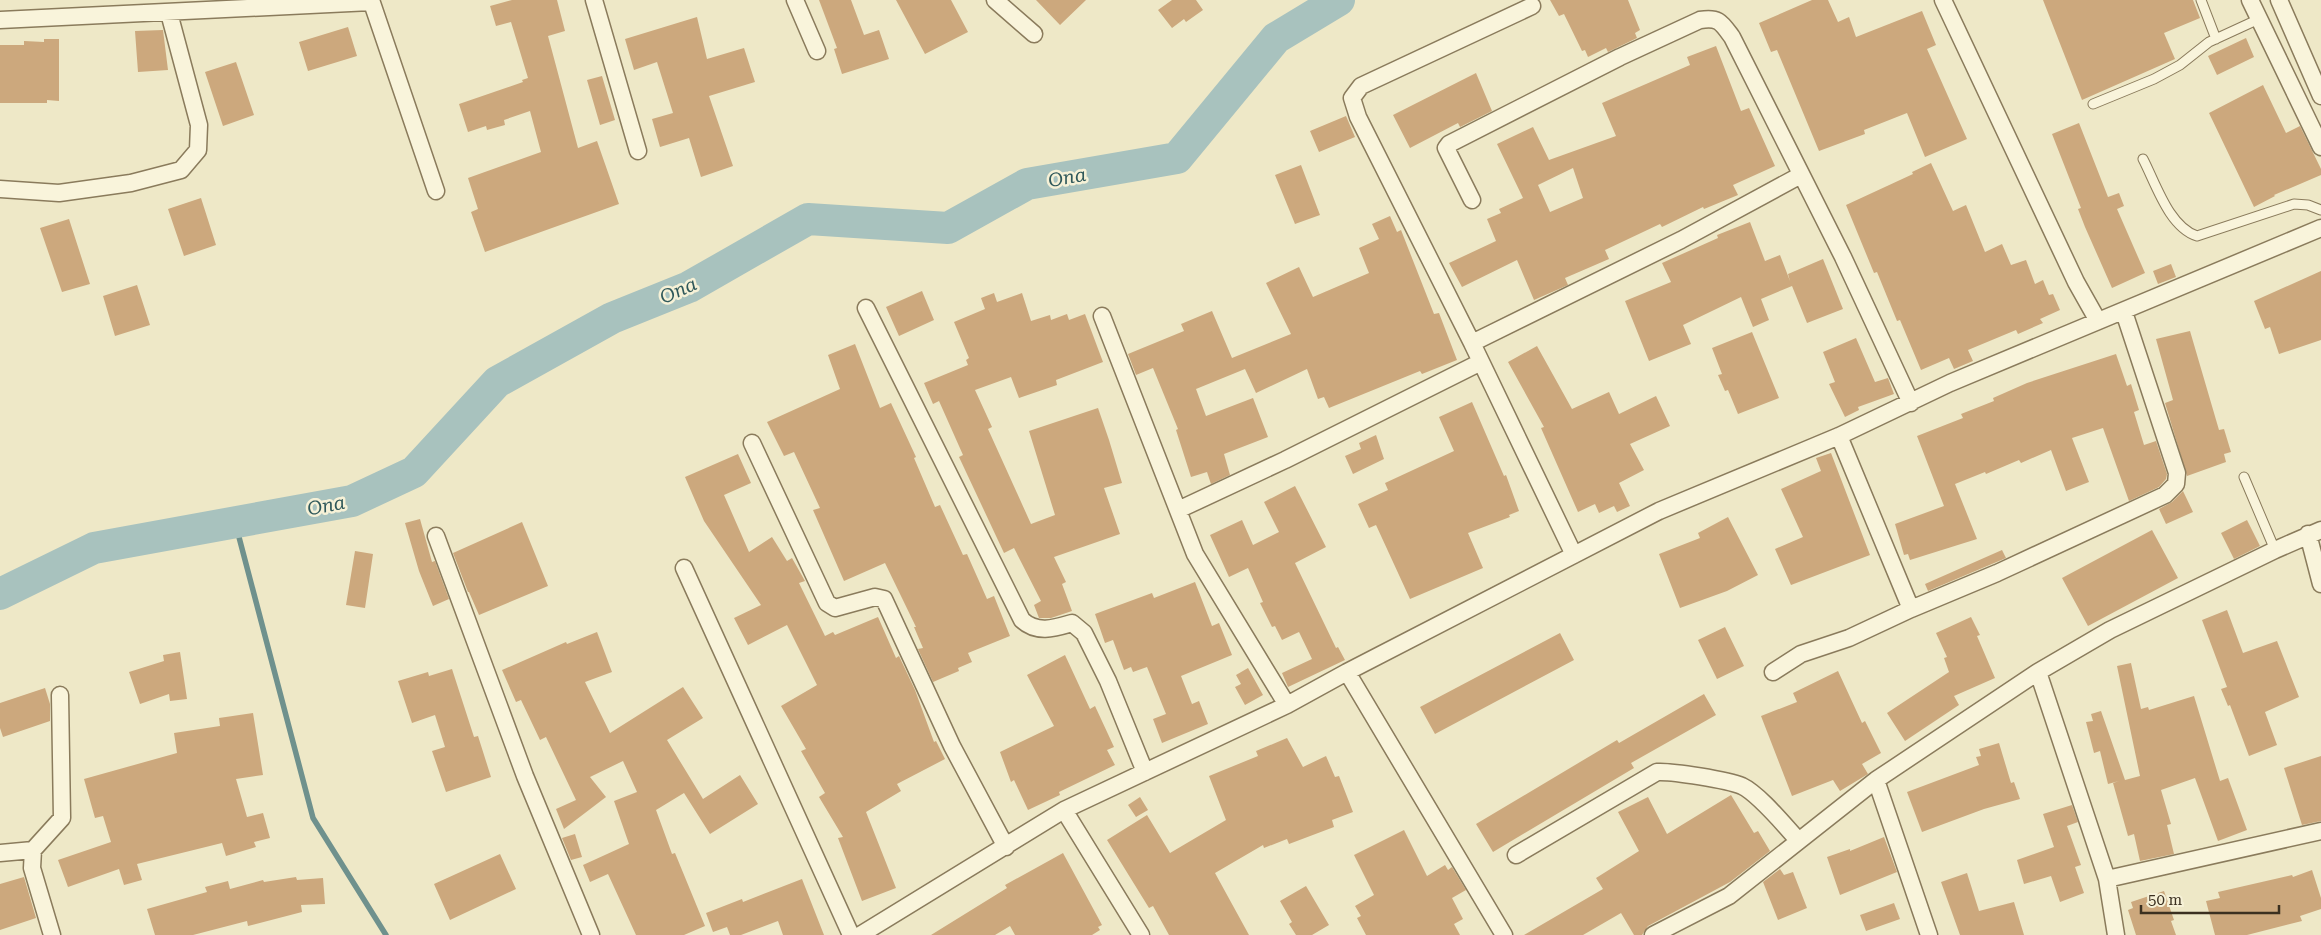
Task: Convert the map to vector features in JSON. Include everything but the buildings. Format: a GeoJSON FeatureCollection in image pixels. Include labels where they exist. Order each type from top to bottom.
{"type":"FeatureCollection","features":[{"type":"Feature","properties":{"kind":"street"},"geometry":{"type":"LineString","coordinates":[[594,0],[638,150]]}},
{"type":"Feature","properties":{"kind":"street"},"geometry":{"type":"LineString","coordinates":[[795,0],[817,51]]}},
{"type":"Feature","properties":{"kind":"street"},"geometry":{"type":"LineString","coordinates":[[995,0],[1034,34]]}},
{"type":"Feature","properties":{"kind":"street"},"geometry":{"type":"LineString","coordinates":[[1943,0],[2076,282],[2098,321]]}},
{"type":"Feature","properties":{"kind":"street"},"geometry":{"type":"LineString","coordinates":[[2250,0],[2321,147]]}},
{"type":"Feature","properties":{"kind":"street"},"geometry":{"type":"LineString","coordinates":[[2278,0],[2321,96]]}},
{"type":"Feature","properties":{"kind":"street"},"geometry":{"type":"LineString","coordinates":[[0,20],[169,13],[371,1],[436,191]]}},
{"type":"Feature","properties":{"kind":"street"},"geometry":{"type":"LineString","coordinates":[[1532,6],[1361,86],[1352,98],[1358,117],[1472,343],[1574,555]]}},
{"type":"Feature","properties":{"kind":"street"},"geometry":{"type":"LineString","coordinates":[[0,189],[59,193],[131,183],[181,170],[198,150],[199,125],[169,13]]}},
{"type":"Feature","properties":{"kind":"street"},"geometry":{"type":"LineString","coordinates":[[1472,200],[1449,156],[1446,148],[1449,144],[1620,57],[1700,20],[1713,18],[1722,23],[1732,37],[1843,257],[1911,403]]}},
{"type":"Feature","properties":{"kind":"street"},"geometry":{"type":"LineString","coordinates":[[1472,343],[1681,240],[1801,175]]}},
{"type":"Feature","properties":{"kind":"street"},"geometry":{"type":"LineString","coordinates":[[860,935],[882,929],[1064,810],[1287,705],[1347,672],[1659,512],[1839,436],[1950,383],[2124,312],[2321,228]]}},
{"type":"Feature","properties":{"kind":"street"},"geometry":{"type":"LineString","coordinates":[[866,308],[1022,620],[1028,625],[1049,630],[1072,622],[1084,633],[1108,681],[1145,772]]}},
{"type":"Feature","properties":{"kind":"street"},"geometry":{"type":"LineString","coordinates":[[1772,672],[1801,654],[1849,638],[2156,500],[2165,495],[2176,484],[2177,472],[2124,312]]}},
{"type":"Feature","properties":{"kind":"street"},"geometry":{"type":"LineString","coordinates":[[1102,316],[1195,554],[1287,705]]}},
{"type":"Feature","properties":{"kind":"street"},"geometry":{"type":"LineString","coordinates":[[1178,510],[1285,460],[1481,362]]}},
{"type":"Feature","properties":{"kind":"street"},"geometry":{"type":"LineString","coordinates":[[1839,436],[1911,609]]}},
{"type":"Feature","properties":{"kind":"street"},"geometry":{"type":"LineString","coordinates":[[752,443],[827,603],[835,608],[875,597],[884,598],[952,746],[1006,847]]}},
{"type":"Feature","properties":{"kind":"street"},"geometry":{"type":"LineString","coordinates":[[1653,935],[1730,896],[1798,840],[1876,780],[2038,672],[2110,630],[2314,532],[2321,584]]}},
{"type":"Feature","properties":{"kind":"street"},"geometry":{"type":"LineString","coordinates":[[436,536],[525,776],[591,935]]}},
{"type":"Feature","properties":{"kind":"street"},"geometry":{"type":"LineString","coordinates":[[684,568],[851,935]]}},
{"type":"Feature","properties":{"kind":"street"},"geometry":{"type":"LineString","coordinates":[[1347,672],[1504,935]]}},
{"type":"Feature","properties":{"kind":"street"},"geometry":{"type":"LineString","coordinates":[[2038,672],[2107,879],[2116,935]]}},
{"type":"Feature","properties":{"kind":"street"},"geometry":{"type":"LineString","coordinates":[[52,935],[32,868],[33,850],[62,818],[60,695]]}},
{"type":"Feature","properties":{"kind":"street"},"geometry":{"type":"LineString","coordinates":[[1516,855],[1657,772],[1670,771],[1742,786],[1760,801],[1798,840]]}},
{"type":"Feature","properties":{"kind":"street"},"geometry":{"type":"LineString","coordinates":[[1876,780],[1929,935]]}},
{"type":"Feature","properties":{"kind":"street"},"geometry":{"type":"LineString","coordinates":[[1064,810],[1142,935]]}},
{"type":"Feature","properties":{"kind":"street"},"geometry":{"type":"LineString","coordinates":[[2107,879],[2321,831]]}},
{"type":"Feature","properties":{"kind":"street"},"geometry":{"type":"LineString","coordinates":[[0,853],[33,850]]}},
{"type":"Feature","properties":{"kind":"lane"},"geometry":{"type":"LineString","coordinates":[[2201,0],[2216,39]]}},
{"type":"Feature","properties":{"kind":"lane"},"geometry":{"type":"LineString","coordinates":[[2092,104],[2154,79],[2180,65],[2192,54],[2216,39],[2259,19]]}},
{"type":"Feature","properties":{"kind":"lane"},"geometry":{"type":"LineString","coordinates":[[2144,159],[2176,220],[2188,233],[2197,236],[2294,204],[2308,205],[2321,210]]}},
{"type":"Feature","properties":{"kind":"lane"},"geometry":{"type":"LineString","coordinates":[[2244,477],[2275,550]]}},
{"type":"Feature","properties":{"kind":"waterway","name":"Ona"},"geometry":{"type":"LineString","coordinates":[[0,594],[94,548],[352,501],[414,472],[497,382],[612,318],[689,287],[808,219],[948,228],[1027,184],[1177,158],[1276,38],[1339,0]]}},
{"type":"Feature","properties":{"kind":"waterway"},"geometry":{"type":"LineString","coordinates":[[235,522],[313,818],[386,935]]}}]}
